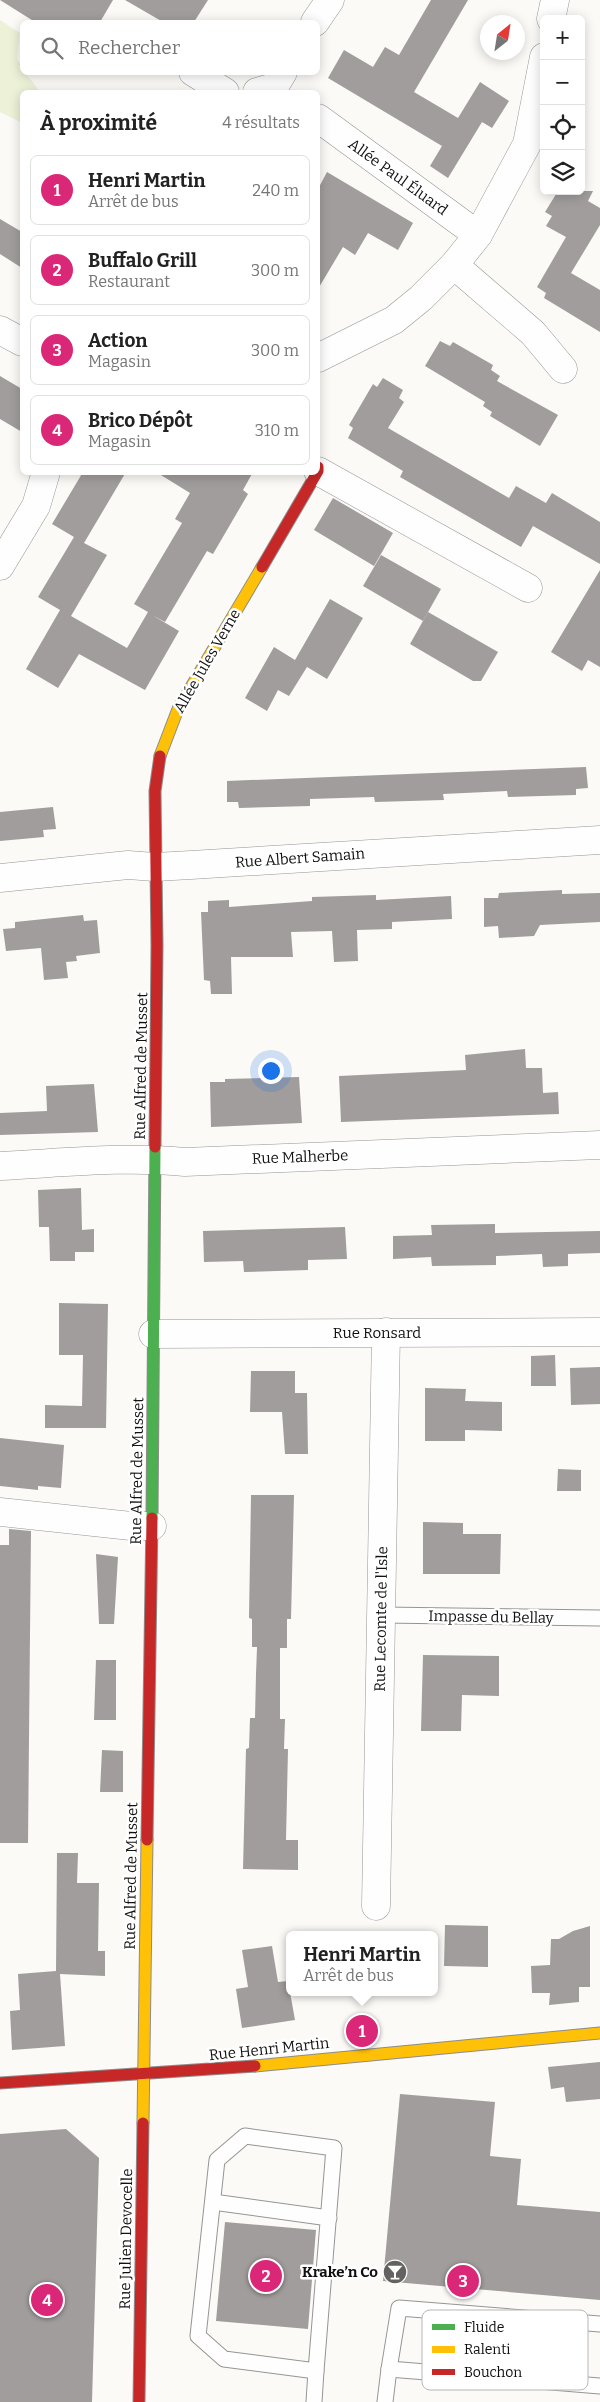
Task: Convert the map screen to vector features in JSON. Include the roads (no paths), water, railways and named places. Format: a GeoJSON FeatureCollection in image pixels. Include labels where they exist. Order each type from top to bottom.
{"type":"FeatureCollection","features":[{"type":"Feature","properties":{"kind":"street"},"geometry":{"type":"LineString","coordinates":[[316,20],[330,0]]}},
{"type":"Feature","properties":{"kind":"street"},"geometry":{"type":"LineString","coordinates":[[552,15],[555,0]]}},
{"type":"Feature","properties":{"kind":"street"},"geometry":{"type":"LineString","coordinates":[[320,357],[394,320],[421,298],[454,266],[478,235],[527,144],[543,60]]}},
{"type":"Feature","properties":{"kind":"street"},"geometry":{"type":"LineString","coordinates":[[198,75],[222,90]]}},
{"type":"Feature","properties":{"kind":"street","name":"Allée Paul Éluard"},"geometry":{"type":"LineString","coordinates":[[320,119],[478,235]]}},
{"type":"Feature","properties":{"kind":"street"},"geometry":{"type":"LineString","coordinates":[[454,266],[534,333],[563,368]]}},
{"type":"Feature","properties":{"kind":"street"},"geometry":{"type":"LineString","coordinates":[[0,330],[20,341]]}},
{"type":"Feature","properties":{"kind":"street","name":"Allée Jules Verne"},"geometry":{"type":"LineString","coordinates":[[320,470],[528,588]]}},
{"type":"Feature","properties":{"kind":"street"},"geometry":{"type":"LineString","coordinates":[[0,566],[36,506],[45,475]]}},
{"type":"Feature","properties":{"kind":"street","name":"Allée Jules Verne"},"geometry":{"type":"LineString","coordinates":[[155,867],[155,791],[160,752],[174,718],[315,475]]}},
{"type":"Feature","properties":{"kind":"street","name":"Rue Albert Samain"},"geometry":{"type":"LineString","coordinates":[[0,878],[128,866],[155,867],[600,840]]}},
{"type":"Feature","properties":{"kind":"street","name":"Rue Alfred de Musset"},"geometry":{"type":"LineString","coordinates":[[143,2076],[152,1526],[154,1159],[158,946],[155,867]]}},
{"type":"Feature","properties":{"kind":"street","name":"Rue Malherbe"},"geometry":{"type":"LineString","coordinates":[[0,1166],[154,1159],[185,1162],[600,1145]]}},
{"type":"Feature","properties":{"kind":"street","name":"Rue Lecomte de l'Isle"},"geometry":{"type":"LineString","coordinates":[[376,1906],[386,1332]]}},
{"type":"Feature","properties":{"kind":"street","name":"Rue Ronsard"},"geometry":{"type":"LineString","coordinates":[[153,1334],[600,1332]]}},
{"type":"Feature","properties":{"kind":"street"},"geometry":{"type":"LineString","coordinates":[[0,1512],[131,1526],[152,1526]]}},
{"type":"Feature","properties":{"kind":"street","name":"Rue Henri Martin"},"geometry":{"type":"LineString","coordinates":[[0,2084],[143,2076],[600,2033]]}},
{"type":"Feature","properties":{"kind":"street","name":"Rue Julien Devocelle"},"geometry":{"type":"LineString","coordinates":[[139,2402],[143,2076]]}},
{"type":"Feature","properties":{"kind":"lane","name":"Impasse du Bellay"},"geometry":{"type":"LineString","coordinates":[[382,1615],[600,1618]]}},
{"type":"Feature","properties":{"kind":"lane"},"geometry":{"type":"LineString","coordinates":[[314,2402],[334,2148],[245,2136],[217,2160],[198,2336],[224,2359],[316,2370]]}},
{"type":"Feature","properties":{"kind":"lane"},"geometry":{"type":"LineString","coordinates":[[213,2202],[328,2218]]}},
{"type":"Feature","properties":{"kind":"lane"},"geometry":{"type":"LineString","coordinates":[[385,2402],[399,2308],[424,2310]]}},
{"type":"Feature","properties":{"kind":"lane"},"geometry":{"type":"LineString","coordinates":[[389,2369],[422,2372]]}},
{"type":"Feature","properties":{"kind":"place","name":"Henri Martin"},"geometry":{"type":"Point","coordinates":[362,2031]}},
{"type":"Feature","properties":{"kind":"place","name":"Krake’n Co"},"geometry":{"type":"Point","coordinates":[395,2272]}},
{"type":"Feature","properties":{"kind":"place","name":"Buffalo Grill"},"geometry":{"type":"Point","coordinates":[266,2276]}},
{"type":"Feature","properties":{"kind":"place","name":"Action"},"geometry":{"type":"Point","coordinates":[463,2281]}},
{"type":"Feature","properties":{"kind":"place","name":"Brico Dépôt"},"geometry":{"type":"Point","coordinates":[47,2300]}}]}
